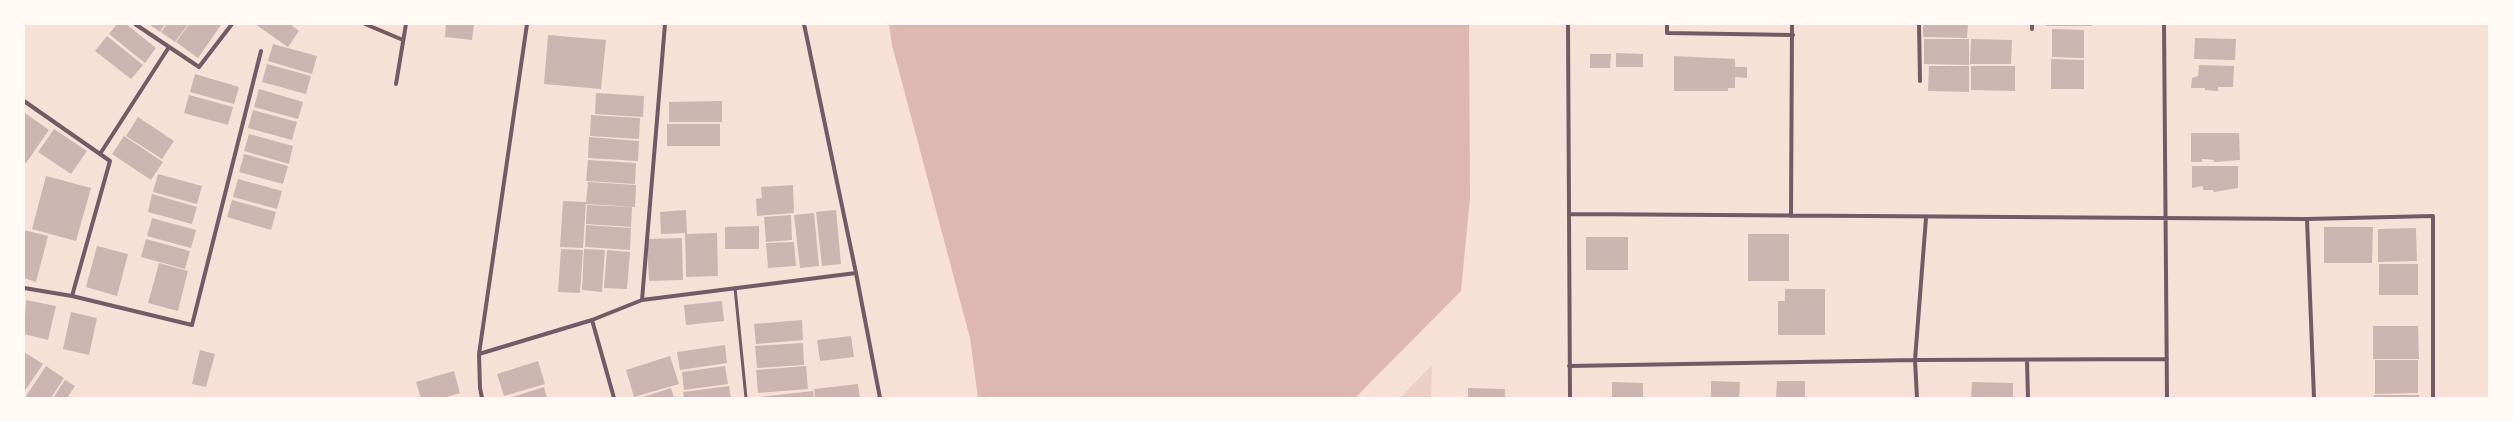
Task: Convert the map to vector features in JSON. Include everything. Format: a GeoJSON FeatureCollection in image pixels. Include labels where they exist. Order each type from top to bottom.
{"type":"FeatureCollection","features":[{"type":"Feature","properties":{"kind":"street"},"geometry":{"type":"LineString","coordinates":[[135,24],[200,67],[232,24]]}},
{"type":"Feature","properties":{"kind":"street"},"geometry":{"type":"LineString","coordinates":[[365,24],[403,40]]}},
{"type":"Feature","properties":{"kind":"street"},"geometry":{"type":"LineString","coordinates":[[396,84],[406,24]]}},
{"type":"Feature","properties":{"kind":"street"},"geometry":{"type":"LineString","coordinates":[[482,398],[480,388],[479,354],[527,24]]}},
{"type":"Feature","properties":{"kind":"street"},"geometry":{"type":"LineString","coordinates":[[642,300],[665,24]]}},
{"type":"Feature","properties":{"kind":"street"},"geometry":{"type":"LineString","coordinates":[[804,24],[856,273],[880,398]]}},
{"type":"Feature","properties":{"kind":"street"},"geometry":{"type":"LineString","coordinates":[[1568,24],[1570,398]]}},
{"type":"Feature","properties":{"kind":"street"},"geometry":{"type":"LineString","coordinates":[[1667,24],[1667,33],[1793,35]]}},
{"type":"Feature","properties":{"kind":"street"},"geometry":{"type":"LineString","coordinates":[[1791,216],[1792,24]]}},
{"type":"Feature","properties":{"kind":"street"},"geometry":{"type":"LineString","coordinates":[[1919,24],[1920,81]]}},
{"type":"Feature","properties":{"kind":"street"},"geometry":{"type":"LineString","coordinates":[[2164,24],[2164,217],[2167,398]]}},
{"type":"Feature","properties":{"kind":"street"},"geometry":{"type":"LineString","coordinates":[[100,154],[169,47]]}},
{"type":"Feature","properties":{"kind":"street"},"geometry":{"type":"LineString","coordinates":[[24,288],[72,296],[192,325],[261,51]]}},
{"type":"Feature","properties":{"kind":"street"},"geometry":{"type":"LineString","coordinates":[[24,101],[110,161],[72,296]]}},
{"type":"Feature","properties":{"kind":"street"},"geometry":{"type":"LineString","coordinates":[[1570,214],[1926,218],[2164,217],[2307,219],[2433,216],[2433,398]]}},
{"type":"Feature","properties":{"kind":"street"},"geometry":{"type":"LineString","coordinates":[[1917,398],[1916,360],[1926,218]]}},
{"type":"Feature","properties":{"kind":"street"},"geometry":{"type":"LineString","coordinates":[[2307,219],[2314,398]]}},
{"type":"Feature","properties":{"kind":"street"},"geometry":{"type":"LineString","coordinates":[[479,354],[592,320],[642,300],[856,273]]}},
{"type":"Feature","properties":{"kind":"street"},"geometry":{"type":"LineString","coordinates":[[592,320],[614,398]]}},
{"type":"Feature","properties":{"kind":"street"},"geometry":{"type":"LineString","coordinates":[[1569,366],[1916,360],[2167,359]]}},
{"type":"Feature","properties":{"kind":"street"},"geometry":{"type":"LineString","coordinates":[[2027,360],[2028,398]]}},
{"type":"Feature","properties":{"kind":"lane"},"geometry":{"type":"LineString","coordinates":[[735,288],[746,398]]}},
{"type":"Feature","properties":{"kind":"shaded area"},"geometry":{"type":"Polygon","coordinates":[[[889,24],[1469,24],[1470,198],[1461,291],[1355,398],[978,398],[970,338],[892,45],[889,24]]]}},
{"type":"Feature","properties":{"kind":"shaded area"},"geometry":{"type":"Polygon","coordinates":[[[1432,365],[1431,398],[1400,398],[1432,365]]]}},
{"type":"Feature","properties":{"kind":"building"},"geometry":{"type":"Polygon","coordinates":[[[117,24],[126,24],[156,48],[145,63],[109,34],[117,24]]]}},
{"type":"Feature","properties":{"kind":"building"},"geometry":{"type":"Polygon","coordinates":[[[149,24],[165,24],[160,32],[149,24]]]}},
{"type":"Feature","properties":{"kind":"building"},"geometry":{"type":"Polygon","coordinates":[[[167,24],[188,24],[175,42],[161,32],[167,24]]]}},
{"type":"Feature","properties":{"kind":"building"},"geometry":{"type":"Polygon","coordinates":[[[189,24],[221,25],[198,58],[176,42],[189,24]]]}},
{"type":"Feature","properties":{"kind":"building"},"geometry":{"type":"Polygon","coordinates":[[[255,24],[290,24],[299,31],[288,47],[255,24]]]}},
{"type":"Feature","properties":{"kind":"building"},"geometry":{"type":"Polygon","coordinates":[[[446,24],[474,24],[472,40],[445,37],[446,24]]]}},
{"type":"Feature","properties":{"kind":"building"},"geometry":{"type":"Polygon","coordinates":[[[1923,24],[1968,24],[1967,38],[1923,37],[1923,24]]]}},
{"type":"Feature","properties":{"kind":"building"},"geometry":{"type":"Polygon","coordinates":[[[2046,24],[2092,24],[2092,26],[2046,26],[2046,24]]]}},
{"type":"Feature","properties":{"kind":"building"},"geometry":{"type":"Polygon","coordinates":[[[2052,29],[2084,30],[2084,58],[2052,57],[2052,29]]]}},
{"type":"Feature","properties":{"kind":"building"},"geometry":{"type":"Polygon","coordinates":[[[548,35],[606,40],[601,89],[544,84],[548,35]]]}},
{"type":"Feature","properties":{"kind":"building"},"geometry":{"type":"Polygon","coordinates":[[[107,36],[143,65],[131,79],[95,51],[107,36]]]}},
{"type":"Feature","properties":{"kind":"building"},"geometry":{"type":"Polygon","coordinates":[[[2195,38],[2236,39],[2235,60],[2194,59],[2195,38]]]}},
{"type":"Feature","properties":{"kind":"building"},"geometry":{"type":"Polygon","coordinates":[[[1924,39],[1969,39],[1969,65],[1924,64],[1924,39]]]}},
{"type":"Feature","properties":{"kind":"building"},"geometry":{"type":"Polygon","coordinates":[[[1971,39],[2012,40],[2011,64],[1970,64],[1971,39]]]}},
{"type":"Feature","properties":{"kind":"building"},"geometry":{"type":"Polygon","coordinates":[[[273,44],[317,56],[312,74],[268,61],[273,44]]]}},
{"type":"Feature","properties":{"kind":"building"},"geometry":{"type":"Polygon","coordinates":[[[1616,53],[1643,54],[1643,67],[1616,67],[1616,53]]]}},
{"type":"Feature","properties":{"kind":"building"},"geometry":{"type":"Polygon","coordinates":[[[1590,54],[1611,54],[1610,68],[1590,68],[1590,54]]]}},
{"type":"Feature","properties":{"kind":"building"},"geometry":{"type":"Polygon","coordinates":[[[1674,56],[1735,59],[1735,67],[1747,67],[1747,78],[1735,77],[1735,88],[1728,88],[1728,91],[1674,91],[1674,56]]]}},
{"type":"Feature","properties":{"kind":"building"},"geometry":{"type":"Polygon","coordinates":[[[2051,59],[2084,60],[2084,89],[2051,89],[2051,59]]]}},
{"type":"Feature","properties":{"kind":"building"},"geometry":{"type":"Polygon","coordinates":[[[267,64],[311,76],[306,94],[262,82],[267,64]]]}},
{"type":"Feature","properties":{"kind":"building"},"geometry":{"type":"Polygon","coordinates":[[[2199,65],[2234,66],[2233,87],[2218,87],[2218,91],[2205,90],[2205,88],[2191,88],[2192,78],[2198,76],[2199,65]]]}},
{"type":"Feature","properties":{"kind":"building"},"geometry":{"type":"Polygon","coordinates":[[[1929,66],[1969,66],[1969,92],[1928,91],[1929,66]]]}},
{"type":"Feature","properties":{"kind":"building"},"geometry":{"type":"Polygon","coordinates":[[[1971,66],[2015,66],[2015,91],[1971,90],[1971,66]]]}},
{"type":"Feature","properties":{"kind":"building"},"geometry":{"type":"Polygon","coordinates":[[[195,74],[239,87],[234,104],[190,92],[195,74]]]}},
{"type":"Feature","properties":{"kind":"building"},"geometry":{"type":"Polygon","coordinates":[[[259,89],[303,102],[298,119],[254,107],[259,89]]]}},
{"type":"Feature","properties":{"kind":"building"},"geometry":{"type":"Polygon","coordinates":[[[596,93],[644,96],[643,117],[595,114],[596,93]]]}},
{"type":"Feature","properties":{"kind":"building"},"geometry":{"type":"Polygon","coordinates":[[[189,95],[233,107],[228,125],[184,113],[189,95]]]}},
{"type":"Feature","properties":{"kind":"building"},"geometry":{"type":"Polygon","coordinates":[[[722,101],[722,122],[669,122],[669,102],[722,101]]]}},
{"type":"Feature","properties":{"kind":"building"},"geometry":{"type":"Polygon","coordinates":[[[253,110],[297,122],[292,140],[248,128],[253,110]]]}},
{"type":"Feature","properties":{"kind":"building"},"geometry":{"type":"Polygon","coordinates":[[[25,113],[49,130],[26,163],[24,162],[25,113]]]}},
{"type":"Feature","properties":{"kind":"building"},"geometry":{"type":"Polygon","coordinates":[[[591,115],[640,118],[639,139],[590,136],[591,115]]]}},
{"type":"Feature","properties":{"kind":"building"},"geometry":{"type":"Polygon","coordinates":[[[138,117],[174,141],[162,159],[126,136],[138,117]]]}},
{"type":"Feature","properties":{"kind":"building"},"geometry":{"type":"Polygon","coordinates":[[[667,124],[720,124],[720,146],[667,146],[667,124]]]}},
{"type":"Feature","properties":{"kind":"building"},"geometry":{"type":"Polygon","coordinates":[[[54,129],[87,151],[71,174],[38,152],[54,129]]]}},
{"type":"Feature","properties":{"kind":"building"},"geometry":{"type":"Polygon","coordinates":[[[2191,133],[2239,133],[2240,160],[2214,162],[2214,160],[2202,159],[2202,162],[2191,162],[2191,133]]]}},
{"type":"Feature","properties":{"kind":"building"},"geometry":{"type":"Polygon","coordinates":[[[249,134],[293,146],[289,164],[244,151],[249,134]]]}},
{"type":"Feature","properties":{"kind":"building"},"geometry":{"type":"Polygon","coordinates":[[[124,136],[163,162],[151,180],[112,154],[124,136]]]}},
{"type":"Feature","properties":{"kind":"building"},"geometry":{"type":"Polygon","coordinates":[[[589,137],[639,141],[638,161],[588,158],[589,137]]]}},
{"type":"Feature","properties":{"kind":"building"},"geometry":{"type":"Polygon","coordinates":[[[244,154],[288,166],[283,184],[239,172],[244,154]]]}},
{"type":"Feature","properties":{"kind":"building"},"geometry":{"type":"Polygon","coordinates":[[[588,160],[636,163],[635,184],[586,181],[588,160]]]}},
{"type":"Feature","properties":{"kind":"building"},"geometry":{"type":"Polygon","coordinates":[[[2192,166],[2238,166],[2238,188],[2214,192],[2213,190],[2203,190],[2203,186],[2192,188],[2192,166]]]}},
{"type":"Feature","properties":{"kind":"building"},"geometry":{"type":"Polygon","coordinates":[[[158,174],[202,186],[197,204],[153,192],[158,174]]]}},
{"type":"Feature","properties":{"kind":"building"},"geometry":{"type":"Polygon","coordinates":[[[46,176],[91,188],[76,241],[32,229],[46,176]]]}},
{"type":"Feature","properties":{"kind":"building"},"geometry":{"type":"Polygon","coordinates":[[[238,179],[282,191],[277,209],[233,197],[238,179]]]}},
{"type":"Feature","properties":{"kind":"building"},"geometry":{"type":"Polygon","coordinates":[[[588,182],[636,185],[635,207],[586,204],[588,182]]]}},
{"type":"Feature","properties":{"kind":"building"},"geometry":{"type":"Polygon","coordinates":[[[793,185],[794,213],[757,216],[756,199],[762,198],[761,187],[793,185]]]}},
{"type":"Feature","properties":{"kind":"building"},"geometry":{"type":"Polygon","coordinates":[[[152,194],[197,207],[192,224],[148,212],[152,194]]]}},
{"type":"Feature","properties":{"kind":"building"},"geometry":{"type":"Polygon","coordinates":[[[232,200],[276,212],[271,230],[227,217],[232,200]]]}},
{"type":"Feature","properties":{"kind":"building"},"geometry":{"type":"Polygon","coordinates":[[[563,201],[586,202],[583,248],[560,247],[563,201]]]}},
{"type":"Feature","properties":{"kind":"building"},"geometry":{"type":"Polygon","coordinates":[[[587,205],[632,207],[631,227],[586,224],[587,205]]]}},
{"type":"Feature","properties":{"kind":"building"},"geometry":{"type":"Polygon","coordinates":[[[686,210],[687,234],[717,233],[718,276],[686,277],[685,233],[661,234],[660,212],[686,210]]]}},
{"type":"Feature","properties":{"kind":"building"},"geometry":{"type":"Polygon","coordinates":[[[836,210],[841,264],[822,266],[816,212],[836,210]]]}},
{"type":"Feature","properties":{"kind":"building"},"geometry":{"type":"Polygon","coordinates":[[[814,213],[819,266],[800,268],[794,215],[814,213]]]}},
{"type":"Feature","properties":{"kind":"building"},"geometry":{"type":"Polygon","coordinates":[[[791,215],[792,240],[766,242],[764,217],[791,215]]]}},
{"type":"Feature","properties":{"kind":"building"},"geometry":{"type":"Polygon","coordinates":[[[152,218],[196,230],[191,248],[147,236],[152,218]]]}},
{"type":"Feature","properties":{"kind":"building"},"geometry":{"type":"Polygon","coordinates":[[[586,225],[631,228],[630,250],[585,247],[586,225]]]}},
{"type":"Feature","properties":{"kind":"building"},"geometry":{"type":"Polygon","coordinates":[[[759,226],[759,249],[725,249],[725,227],[759,226]]]}},
{"type":"Feature","properties":{"kind":"building"},"geometry":{"type":"Polygon","coordinates":[[[2324,227],[2373,227],[2372,263],[2324,263],[2324,227]]]}},
{"type":"Feature","properties":{"kind":"building"},"geometry":{"type":"Polygon","coordinates":[[[2416,228],[2417,261],[2378,262],[2378,229],[2416,228]]]}},
{"type":"Feature","properties":{"kind":"building"},"geometry":{"type":"Polygon","coordinates":[[[24,230],[48,236],[36,282],[24,278],[24,230]]]}},
{"type":"Feature","properties":{"kind":"building"},"geometry":{"type":"Polygon","coordinates":[[[1748,234],[1789,234],[1789,281],[1748,281],[1748,234]]]}},
{"type":"Feature","properties":{"kind":"building"},"geometry":{"type":"Polygon","coordinates":[[[1586,237],[1628,237],[1628,270],[1586,270],[1586,237]]]}},
{"type":"Feature","properties":{"kind":"building"},"geometry":{"type":"Polygon","coordinates":[[[682,238],[683,280],[649,281],[647,239],[682,238]]]}},
{"type":"Feature","properties":{"kind":"building"},"geometry":{"type":"Polygon","coordinates":[[[146,239],[190,251],[185,269],[141,257],[146,239]]]}},
{"type":"Feature","properties":{"kind":"building"},"geometry":{"type":"Polygon","coordinates":[[[794,242],[796,266],[768,268],[766,243],[794,242]]]}},
{"type":"Feature","properties":{"kind":"building"},"geometry":{"type":"Polygon","coordinates":[[[97,246],[128,254],[117,296],[86,287],[97,246]]]}},
{"type":"Feature","properties":{"kind":"building"},"geometry":{"type":"Polygon","coordinates":[[[561,249],[583,250],[580,293],[558,292],[561,249]]]}},
{"type":"Feature","properties":{"kind":"building"},"geometry":{"type":"Polygon","coordinates":[[[584,249],[605,250],[602,292],[582,290],[584,249]]]}},
{"type":"Feature","properties":{"kind":"building"},"geometry":{"type":"Polygon","coordinates":[[[607,250],[630,252],[627,289],[604,288],[607,250]]]}},
{"type":"Feature","properties":{"kind":"building"},"geometry":{"type":"Polygon","coordinates":[[[159,263],[188,271],[178,311],[148,303],[159,263]]]}},
{"type":"Feature","properties":{"kind":"building"},"geometry":{"type":"Polygon","coordinates":[[[2379,264],[2418,264],[2418,295],[2379,295],[2379,264]]]}},
{"type":"Feature","properties":{"kind":"building"},"geometry":{"type":"Polygon","coordinates":[[[1785,289],[1825,289],[1825,335],[1778,335],[1778,301],[1785,301],[1785,289]]]}},
{"type":"Feature","properties":{"kind":"building"},"geometry":{"type":"Polygon","coordinates":[[[26,300],[56,306],[48,340],[24,334],[26,300]]]}},
{"type":"Feature","properties":{"kind":"building"},"geometry":{"type":"Polygon","coordinates":[[[722,301],[724,321],[686,325],[684,305],[722,301]]]}},
{"type":"Feature","properties":{"kind":"building"},"geometry":{"type":"Polygon","coordinates":[[[71,312],[97,318],[89,355],[63,349],[71,312]]]}},
{"type":"Feature","properties":{"kind":"building"},"geometry":{"type":"Polygon","coordinates":[[[802,320],[803,340],[756,344],[754,324],[802,320]]]}},
{"type":"Feature","properties":{"kind":"building"},"geometry":{"type":"Polygon","coordinates":[[[2373,326],[2418,326],[2419,359],[2373,359],[2373,326]]]}},
{"type":"Feature","properties":{"kind":"building"},"geometry":{"type":"Polygon","coordinates":[[[851,336],[854,357],[820,361],[817,340],[851,336]]]}},
{"type":"Feature","properties":{"kind":"building"},"geometry":{"type":"Polygon","coordinates":[[[803,343],[804,365],[757,368],[755,346],[803,343]]]}},
{"type":"Feature","properties":{"kind":"building"},"geometry":{"type":"Polygon","coordinates":[[[725,345],[727,363],[680,370],[677,352],[725,345]]]}},
{"type":"Feature","properties":{"kind":"building"},"geometry":{"type":"Polygon","coordinates":[[[200,350],[215,354],[206,387],[192,384],[200,350]]]}},
{"type":"Feature","properties":{"kind":"building"},"geometry":{"type":"Polygon","coordinates":[[[24,352],[43,364],[24,392],[24,352]]]}},
{"type":"Feature","properties":{"kind":"building"},"geometry":{"type":"Polygon","coordinates":[[[670,356],[679,384],[634,397],[626,370],[670,356]]]}},
{"type":"Feature","properties":{"kind":"building"},"geometry":{"type":"Polygon","coordinates":[[[2375,360],[2418,360],[2418,393],[2375,394],[2375,360]]]}},
{"type":"Feature","properties":{"kind":"building"},"geometry":{"type":"Polygon","coordinates":[[[538,361],[545,384],[504,396],[497,374],[538,361]]]}},
{"type":"Feature","properties":{"kind":"building"},"geometry":{"type":"Polygon","coordinates":[[[46,366],[64,378],[51,398],[28,398],[26,396],[46,366]]]}},
{"type":"Feature","properties":{"kind":"building"},"geometry":{"type":"Polygon","coordinates":[[[725,366],[728,384],[684,390],[682,372],[725,366]]]}},
{"type":"Feature","properties":{"kind":"building"},"geometry":{"type":"Polygon","coordinates":[[[806,366],[808,389],[758,393],[756,370],[806,366]]]}},
{"type":"Feature","properties":{"kind":"building"},"geometry":{"type":"Polygon","coordinates":[[[454,371],[460,393],[444,398],[421,398],[416,382],[454,371]]]}},
{"type":"Feature","properties":{"kind":"building"},"geometry":{"type":"Polygon","coordinates":[[[65,380],[75,386],[67,398],[53,398],[65,380]]]}},
{"type":"Feature","properties":{"kind":"building"},"geometry":{"type":"Polygon","coordinates":[[[1711,381],[1740,382],[1739,398],[1711,398],[1711,381]]]}},
{"type":"Feature","properties":{"kind":"building"},"geometry":{"type":"Polygon","coordinates":[[[1777,381],[1805,381],[1805,398],[1776,398],[1777,381]]]}},
{"type":"Feature","properties":{"kind":"building"},"geometry":{"type":"Polygon","coordinates":[[[1612,382],[1643,383],[1643,398],[1612,398],[1612,382]]]}},
{"type":"Feature","properties":{"kind":"building"},"geometry":{"type":"Polygon","coordinates":[[[1972,382],[2013,383],[2013,398],[1971,398],[1972,382]]]}},
{"type":"Feature","properties":{"kind":"building"},"geometry":{"type":"Polygon","coordinates":[[[858,384],[860,398],[815,398],[814,389],[858,384]]]}},
{"type":"Feature","properties":{"kind":"building"},"geometry":{"type":"Polygon","coordinates":[[[729,386],[731,398],[684,398],[683,392],[729,386]]]}},
{"type":"Feature","properties":{"kind":"building"},"geometry":{"type":"Polygon","coordinates":[[[544,387],[547,398],[509,398],[544,387]]]}},
{"type":"Feature","properties":{"kind":"building"},"geometry":{"type":"Polygon","coordinates":[[[671,388],[674,398],[640,398],[671,388]]]}},
{"type":"Feature","properties":{"kind":"building"},"geometry":{"type":"Polygon","coordinates":[[[1468,388],[1505,389],[1505,398],[1468,398],[1468,388]]]}},
{"type":"Feature","properties":{"kind":"building"},"geometry":{"type":"Polygon","coordinates":[[[813,391],[814,398],[760,398],[760,397],[813,391]]]}},
{"type":"Feature","properties":{"kind":"building"},"geometry":{"type":"Polygon","coordinates":[[[2374,395],[2419,395],[2419,398],[2374,398],[2374,395]]]}}]}
